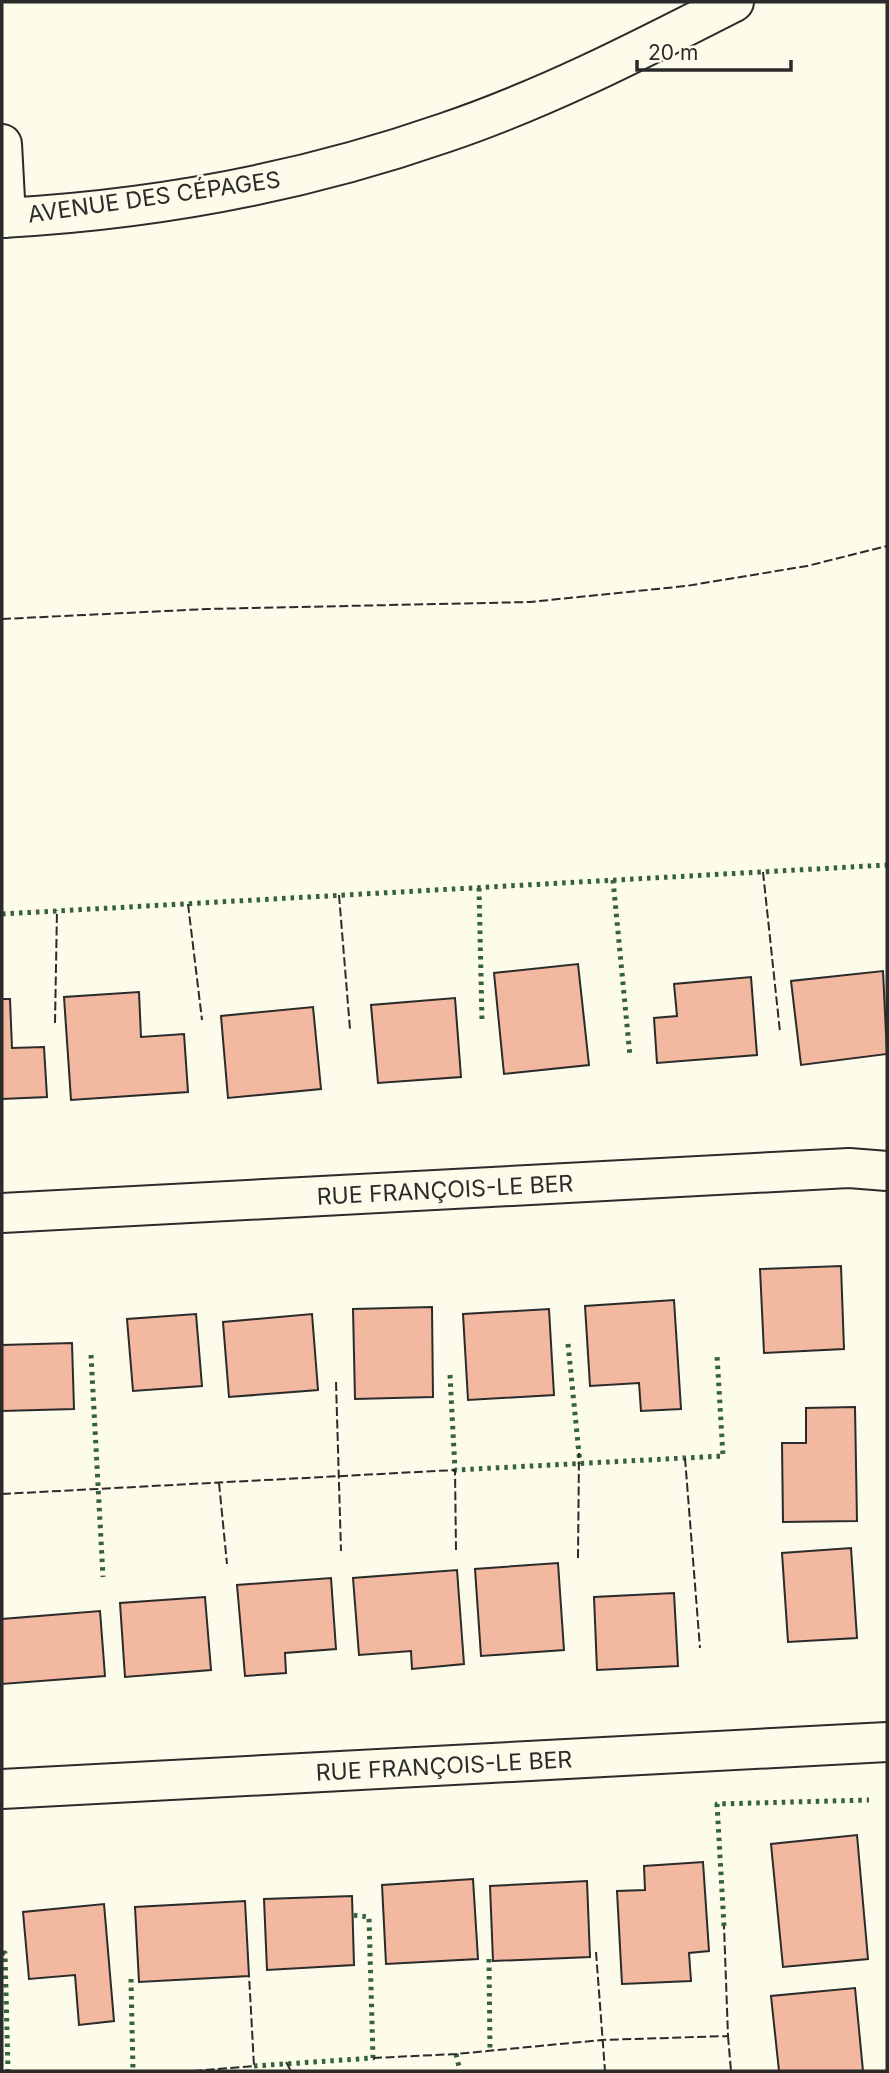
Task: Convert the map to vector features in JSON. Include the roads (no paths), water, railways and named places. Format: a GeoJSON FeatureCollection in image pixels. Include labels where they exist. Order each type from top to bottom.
{"type":"FeatureCollection","features":[{"type":"Feature","properties":{"kind":"street","name":"AVENUE DES CÉPAGES"},"geometry":{"type":"LineString","coordinates":[[4,218],[67,215],[266,184],[444,133],[611,65],[734,2]]}},
{"type":"Feature","properties":{"kind":"street"},"geometry":{"type":"LineString","coordinates":[[2,144],[4,218]]}},
{"type":"Feature","properties":{"kind":"street","name":"RUE FRANÇOIS-LE BER"},"geometry":{"type":"LineString","coordinates":[[2,1213],[849,1168],[887,1171]]}},
{"type":"Feature","properties":{"kind":"street","name":"RUE FRANÇOIS-LE BER"},"geometry":{"type":"LineString","coordinates":[[2,1789],[887,1742]]}}]}
